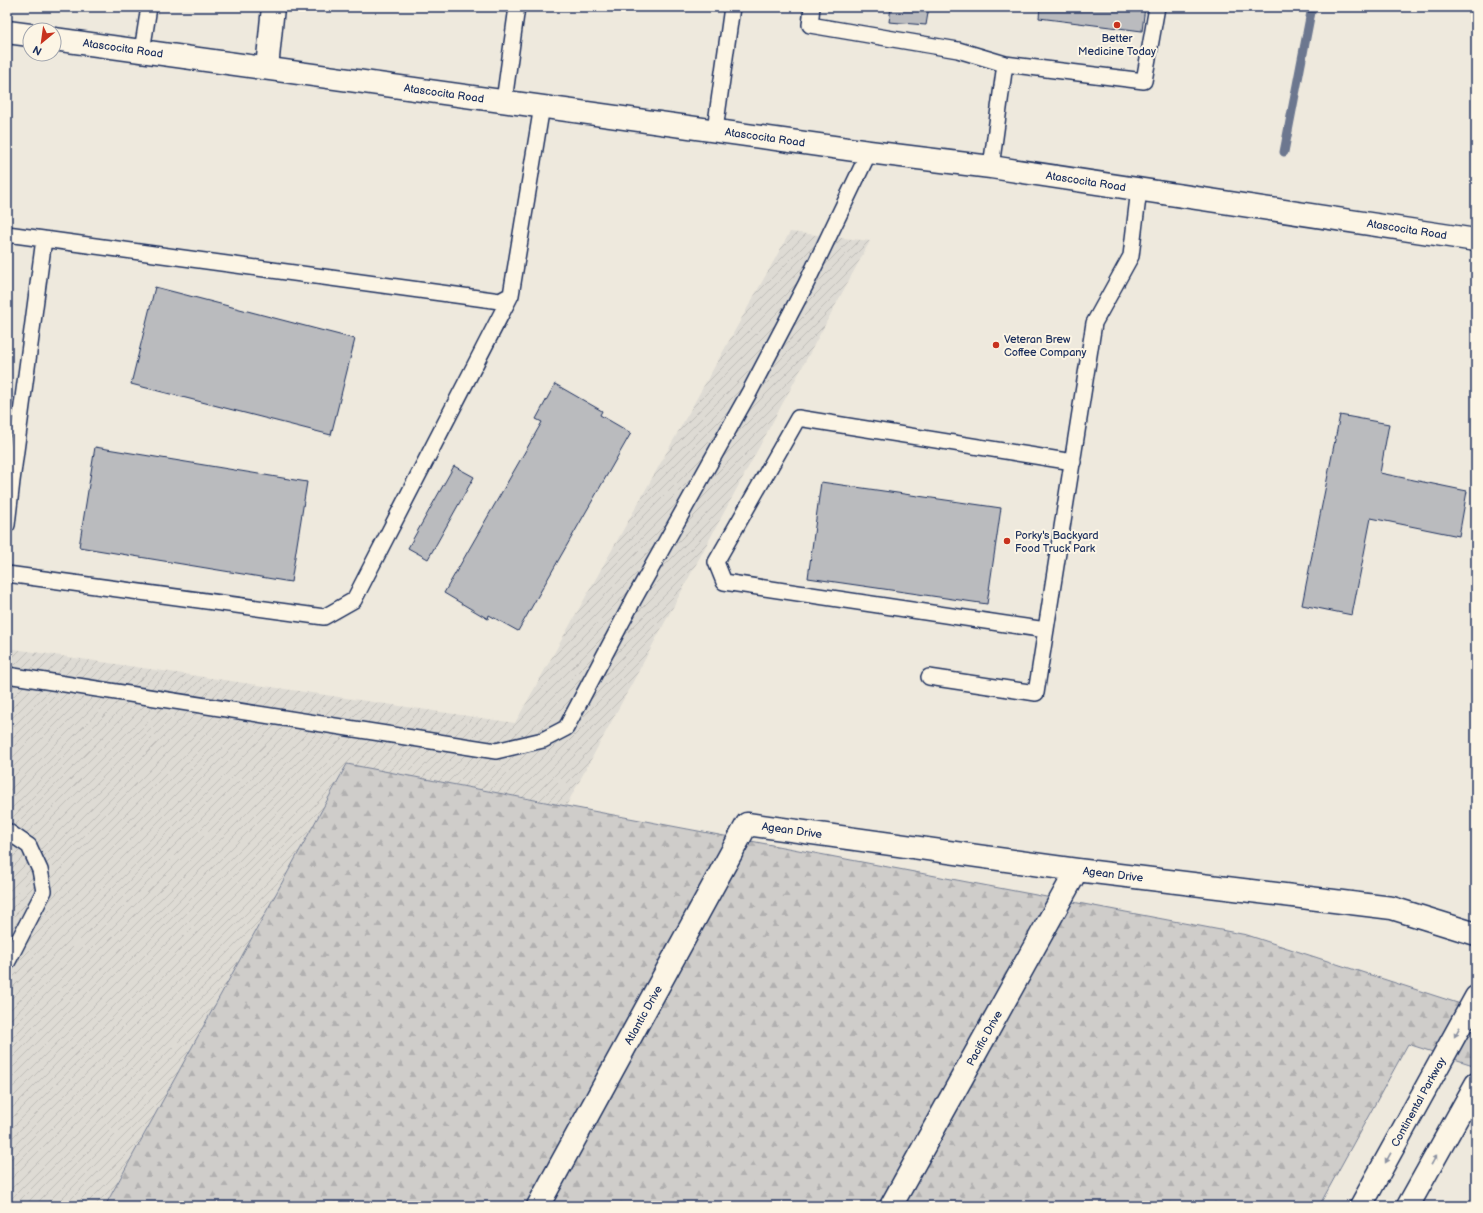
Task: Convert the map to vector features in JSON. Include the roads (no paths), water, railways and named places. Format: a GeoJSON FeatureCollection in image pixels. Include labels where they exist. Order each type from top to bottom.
{"type":"FeatureCollection","features":[{"type":"Feature","properties":{"kind":"street"},"geometry":{"type":"LineString","coordinates":[[267,68],[273,7]]}},
{"type":"Feature","properties":{"kind":"street"},"geometry":{"type":"LineString","coordinates":[[7,32],[22,34]]}},
{"type":"Feature","properties":{"kind":"street","name":"Atascocita Road"},"geometry":{"type":"LineString","coordinates":[[62,40],[869,152],[991,166],[1476,240]]}},
{"type":"Feature","properties":{"kind":"street","name":"Agean Drive"},"geometry":{"type":"LineString","coordinates":[[747,824],[1077,870],[1392,908],[1476,934]]}},
{"type":"Feature","properties":{"kind":"street","name":"Atlantic Drive"},"geometry":{"type":"LineString","coordinates":[[538,1206],[747,824]]}},
{"type":"Feature","properties":{"kind":"street","name":"Pacific Drive"},"geometry":{"type":"LineString","coordinates":[[891,1206],[1077,870]]}},
{"type":"Feature","properties":{"kind":"street","name":"Continental Parkway"},"geometry":{"type":"LineString","coordinates":[[1361,1206],[1476,997]]}},
{"type":"Feature","properties":{"kind":"street"},"geometry":{"type":"LineString","coordinates":[[1408,1206],[1476,1084]]}},
{"type":"Feature","properties":{"kind":"lane"},"geometry":{"type":"LineString","coordinates":[[142,51],[150,7]]}},
{"type":"Feature","properties":{"kind":"lane"},"geometry":{"type":"LineString","coordinates":[[504,101],[517,7]]}},
{"type":"Feature","properties":{"kind":"lane"},"geometry":{"type":"LineString","coordinates":[[715,130],[732,7]]}},
{"type":"Feature","properties":{"kind":"lane"},"geometry":{"type":"LineString","coordinates":[[812,7],[810,25],[958,50],[1005,64],[1144,81],[1158,7]]}},
{"type":"Feature","properties":{"kind":"lane"},"geometry":{"type":"LineString","coordinates":[[991,166],[1005,64]]}},
{"type":"Feature","properties":{"kind":"lane"},"geometry":{"type":"LineString","coordinates":[[7,574],[324,617],[354,600],[511,295],[542,106]]}},
{"type":"Feature","properties":{"kind":"lane"},"geometry":{"type":"LineString","coordinates":[[7,675],[496,751],[543,740],[566,728],[634,599],[754,384],[806,284],[869,152]]}},
{"type":"Feature","properties":{"kind":"lane"},"geometry":{"type":"LineString","coordinates":[[929,677],[1036,693],[1094,323],[1131,256],[1139,189]]}},
{"type":"Feature","properties":{"kind":"lane"},"geometry":{"type":"LineString","coordinates":[[7,234],[500,301],[511,295]]}},
{"type":"Feature","properties":{"kind":"lane"},"geometry":{"type":"LineString","coordinates":[[7,525],[44,239]]}},
{"type":"Feature","properties":{"kind":"lane"},"geometry":{"type":"LineString","coordinates":[[1046,630],[724,582],[716,562],[798,418],[1072,462]]}},
{"type":"Feature","properties":{"kind":"lane"},"geometry":{"type":"LineString","coordinates":[[7,831],[29,846],[40,870],[44,891],[7,963]]}},
{"type":"Feature","properties":{"kind":"waterway"},"geometry":{"type":"LineString","coordinates":[[1284,152],[1312,7]]}},
{"type":"Feature","properties":{"kind":"place","name":"Better Medicine Today"},"geometry":{"type":"Point","coordinates":[1117,25]}},
{"type":"Feature","properties":{"kind":"place","name":"Veteran Brew Coffee Company"},"geometry":{"type":"Point","coordinates":[996,345]}},
{"type":"Feature","properties":{"kind":"place","name":"Porky's Backyard Food Truck Park"},"geometry":{"type":"Point","coordinates":[1007,541]}}]}
